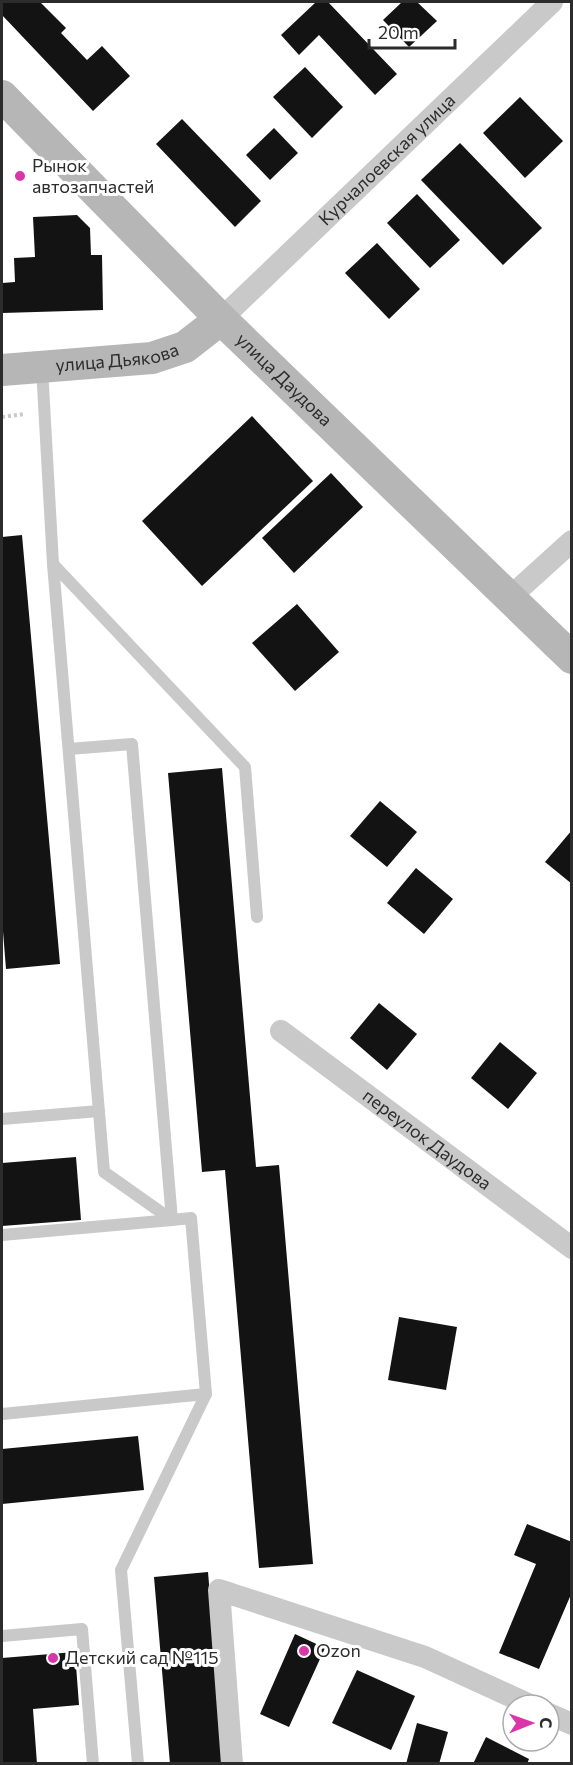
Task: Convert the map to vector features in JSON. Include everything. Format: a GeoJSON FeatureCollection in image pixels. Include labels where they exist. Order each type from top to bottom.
{"type":"FeatureCollection","features":[{"type":"Feature","properties":{"kind":"street","name":"Курчалоевская улица"},"geometry":{"type":"LineString","coordinates":[[220,320],[552,2]]}},
{"type":"Feature","properties":{"kind":"street","name":"улица Даудова"},"geometry":{"type":"LineString","coordinates":[[2,96],[220,320],[572,658]]}},
{"type":"Feature","properties":{"kind":"street","name":"улица Дьякова"},"geometry":{"type":"LineString","coordinates":[[2,370],[152,358],[185,347],[220,320]]}},
{"type":"Feature","properties":{"kind":"street"},"geometry":{"type":"LineString","coordinates":[[509,598],[572,541]]}},
{"type":"Feature","properties":{"kind":"street","name":"переулок Даудова"},"geometry":{"type":"LineString","coordinates":[[281,1030],[572,1248]]}},
{"type":"Feature","properties":{"kind":"street"},"geometry":{"type":"LineString","coordinates":[[232,1764],[219,1590],[424,1657],[504,1693]]}},
{"type":"Feature","properties":{"kind":"lane"},"geometry":{"type":"LineString","coordinates":[[42,366],[53,564],[104,1172],[172,1220]]}},
{"type":"Feature","properties":{"kind":"lane"},"geometry":{"type":"LineString","coordinates":[[53,564],[245,767],[257,917]]}},
{"type":"Feature","properties":{"kind":"lane"},"geometry":{"type":"LineString","coordinates":[[69,749],[132,744],[172,1220]]}},
{"type":"Feature","properties":{"kind":"lane"},"geometry":{"type":"LineString","coordinates":[[2,1119],[99,1111]]}},
{"type":"Feature","properties":{"kind":"lane"},"geometry":{"type":"LineString","coordinates":[[2,1234],[191,1218],[206,1394],[121,1570],[138,1764]]}},
{"type":"Feature","properties":{"kind":"lane"},"geometry":{"type":"LineString","coordinates":[[2,1414],[206,1394]]}},
{"type":"Feature","properties":{"kind":"lane"},"geometry":{"type":"LineString","coordinates":[[2,1636],[82,1629],[93,1764]]}},
{"type":"Feature","properties":{"kind":"building"},"geometry":{"type":"Polygon","coordinates":[[[2,2],[40,2],[66,28],[61,33],[87,60],[102,46],[130,76],[93,111],[2,15],[2,2]]]}},
{"type":"Feature","properties":{"kind":"building"},"geometry":{"type":"Polygon","coordinates":[[[316,2],[328,2],[397,74],[375,95],[319,35],[299,55],[281,35],[316,2]]]}},
{"type":"Feature","properties":{"kind":"building"},"geometry":{"type":"Polygon","coordinates":[[[402,2],[417,2],[437,21],[409,47],[383,20],[402,2]]]}},
{"type":"Feature","properties":{"kind":"building"},"geometry":{"type":"Polygon","coordinates":[[[305,67],[343,107],[312,138],[273,97],[305,67]]]}},
{"type":"Feature","properties":{"kind":"building"},"geometry":{"type":"Polygon","coordinates":[[[520,97],[563,141],[525,178],[483,133],[520,97]]]}},
{"type":"Feature","properties":{"kind":"building"},"geometry":{"type":"Polygon","coordinates":[[[182,119],[261,201],[235,227],[156,144],[182,119]]]}},
{"type":"Feature","properties":{"kind":"building"},"geometry":{"type":"Polygon","coordinates":[[[274,128],[298,153],[270,180],[246,155],[274,128]]]}},
{"type":"Feature","properties":{"kind":"building"},"geometry":{"type":"Polygon","coordinates":[[[460,143],[542,228],[503,265],[421,180],[460,143]]]}},
{"type":"Feature","properties":{"kind":"building"},"geometry":{"type":"Polygon","coordinates":[[[417,194],[460,240],[430,268],[387,223],[417,194]]]}},
{"type":"Feature","properties":{"kind":"building"},"geometry":{"type":"Polygon","coordinates":[[[77,215],[90,228],[91,255],[102,255],[103,310],[2,313],[2,283],[15,282],[14,258],[35,257],[33,217],[77,215]]]}},
{"type":"Feature","properties":{"kind":"building"},"geometry":{"type":"Polygon","coordinates":[[[377,243],[420,289],[389,319],[345,273],[377,243]]]}},
{"type":"Feature","properties":{"kind":"building"},"geometry":{"type":"Polygon","coordinates":[[[252,416],[313,481],[202,586],[142,521],[252,416]]]}},
{"type":"Feature","properties":{"kind":"building"},"geometry":{"type":"Polygon","coordinates":[[[331,473],[363,507],[294,573],[262,538],[331,473]]]}},
{"type":"Feature","properties":{"kind":"building"},"geometry":{"type":"Polygon","coordinates":[[[22,535],[60,964],[6,969],[2,919],[2,537],[22,535]]]}},
{"type":"Feature","properties":{"kind":"building"},"geometry":{"type":"Polygon","coordinates":[[[297,604],[339,652],[295,691],[252,643],[297,604]]]}},
{"type":"Feature","properties":{"kind":"building"},"geometry":{"type":"Polygon","coordinates":[[[222,768],[256,1167],[279,1165],[313,1564],[259,1568],[225,1170],[202,1172],[168,773],[222,768]]]}},
{"type":"Feature","properties":{"kind":"building"},"geometry":{"type":"Polygon","coordinates":[[[380,801],[417,832],[387,867],[350,836],[380,801]]]}},
{"type":"Feature","properties":{"kind":"building"},"geometry":{"type":"Polygon","coordinates":[[[572,830],[572,884],[545,862],[572,830]]]}},
{"type":"Feature","properties":{"kind":"building"},"geometry":{"type":"Polygon","coordinates":[[[416,868],[453,899],[424,934],[387,903],[416,868]]]}},
{"type":"Feature","properties":{"kind":"building"},"geometry":{"type":"Polygon","coordinates":[[[379,1003],[417,1034],[387,1070],[350,1038],[379,1003]]]}},
{"type":"Feature","properties":{"kind":"building"},"geometry":{"type":"Polygon","coordinates":[[[500,1042],[537,1073],[508,1109],[471,1078],[500,1042]]]}},
{"type":"Feature","properties":{"kind":"building"},"geometry":{"type":"Polygon","coordinates":[[[76,1157],[81,1220],[2,1226],[2,1163],[76,1157]]]}},
{"type":"Feature","properties":{"kind":"building"},"geometry":{"type":"Polygon","coordinates":[[[399,1317],[457,1327],[446,1390],[388,1380],[399,1317]]]}},
{"type":"Feature","properties":{"kind":"building"},"geometry":{"type":"Polygon","coordinates":[[[138,1436],[144,1490],[2,1504],[2,1449],[138,1436]]]}},
{"type":"Feature","properties":{"kind":"building"},"geometry":{"type":"Polygon","coordinates":[[[527,1524],[572,1542],[572,1592],[539,1669],[499,1653],[536,1564],[514,1555],[527,1524]]]}},
{"type":"Feature","properties":{"kind":"building"},"geometry":{"type":"Polygon","coordinates":[[[208,1572],[224,1764],[170,1764],[154,1577],[208,1572]]]}},
{"type":"Feature","properties":{"kind":"building"},"geometry":{"type":"Polygon","coordinates":[[[295,1634],[325,1648],[289,1727],[260,1714],[295,1634]]]}},
{"type":"Feature","properties":{"kind":"building"},"geometry":{"type":"Polygon","coordinates":[[[75,1652],[79,1705],[33,1709],[37,1764],[2,1764],[2,1658],[75,1652]]]}},
{"type":"Feature","properties":{"kind":"building"},"geometry":{"type":"Polygon","coordinates":[[[357,1670],[415,1696],[391,1750],[332,1723],[357,1670]]]}},
{"type":"Feature","properties":{"kind":"building"},"geometry":{"type":"Polygon","coordinates":[[[417,1723],[448,1732],[439,1764],[406,1764],[417,1723]]]}},
{"type":"Feature","properties":{"kind":"building"},"geometry":{"type":"Polygon","coordinates":[[[486,1737],[501,1745],[501,1753],[517,1753],[529,1759],[527,1764],[473,1764],[486,1737]]]}},
{"type":"Feature","properties":{"kind":"place","name":"Рынок автозапчастей"},"geometry":{"type":"Point","coordinates":[20,176]}},
{"type":"Feature","properties":{"kind":"place","name":"Ozon"},"geometry":{"type":"Point","coordinates":[304,1651]}},
{"type":"Feature","properties":{"kind":"place","name":"Детский сад №115"},"geometry":{"type":"Point","coordinates":[53,1658]}}]}
